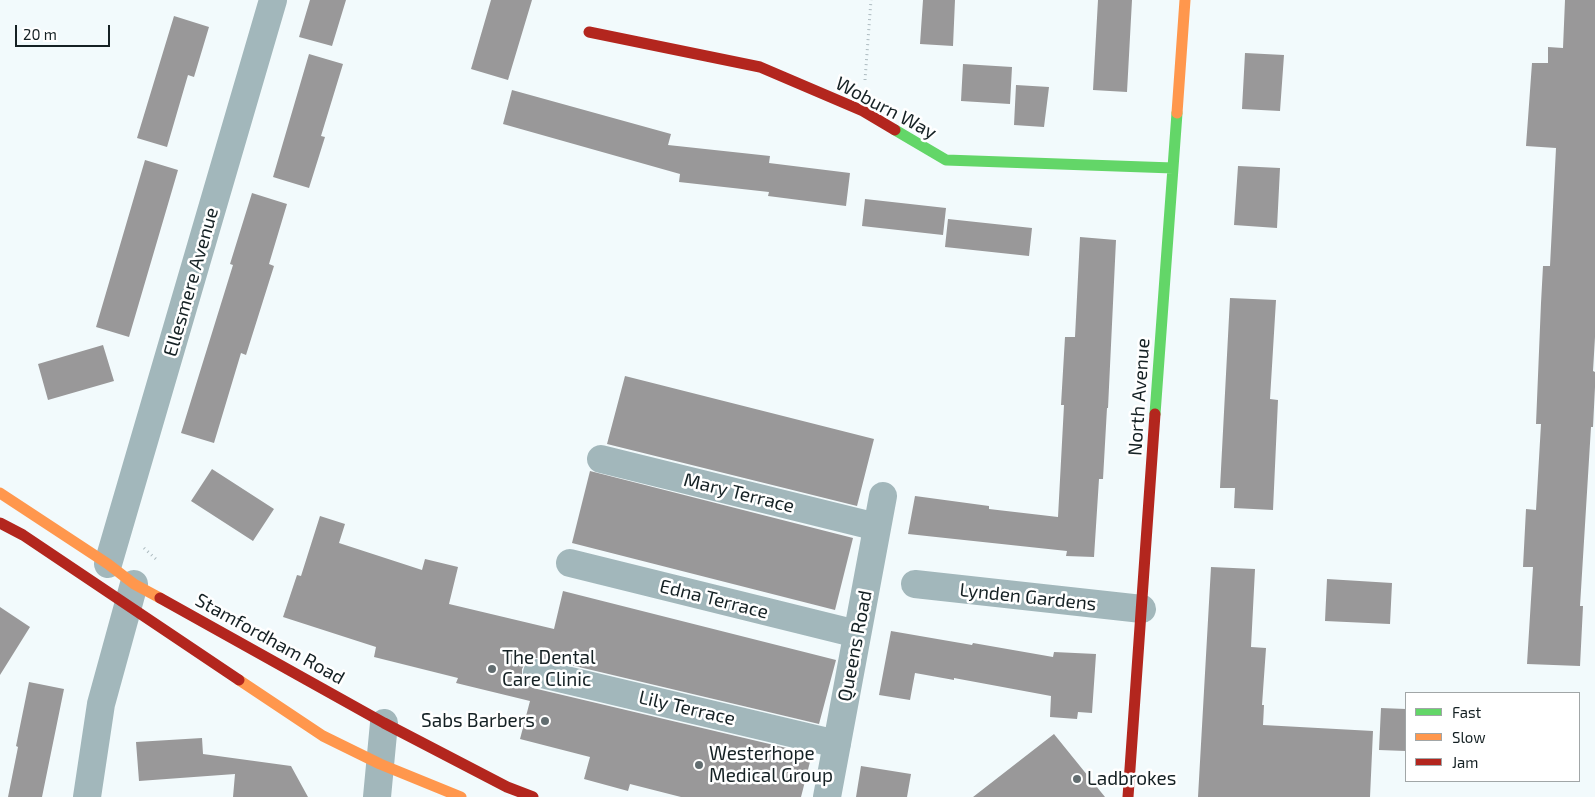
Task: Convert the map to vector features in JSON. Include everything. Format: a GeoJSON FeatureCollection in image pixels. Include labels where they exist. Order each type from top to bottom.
{"type":"FeatureCollection","features":[{"type":"Feature","properties":{"kind":"street","name":"Ellesmere Avenue"},"geometry":{"type":"LineString","coordinates":[[108,564],[273,0]]}},
{"type":"Feature","properties":{"kind":"street","name":"North Avenue"},"geometry":{"type":"LineString","coordinates":[[1128,797],[1186,0]]}},
{"type":"Feature","properties":{"kind":"street","name":"Woburn Way"},"geometry":{"type":"LineString","coordinates":[[589,32],[760,67],[863,111],[946,160],[1173,168]]}},
{"type":"Feature","properties":{"kind":"street","name":"Mary Terrace"},"geometry":{"type":"LineString","coordinates":[[601,459],[877,527]]}},
{"type":"Feature","properties":{"kind":"street","name":"Stamfordham Road"},"geometry":{"type":"LineString","coordinates":[[0,493],[108,564],[131,594],[322,736],[380,764],[461,797]]}},
{"type":"Feature","properties":{"kind":"street","name":"Queens Road"},"geometry":{"type":"LineString","coordinates":[[827,797],[883,496]]}},
{"type":"Feature","properties":{"kind":"street","name":"Stamfordham Road"},"geometry":{"type":"LineString","coordinates":[[0,523],[131,594],[507,787],[533,797]]}},
{"type":"Feature","properties":{"kind":"street","name":"Edna Terrace"},"geometry":{"type":"LineString","coordinates":[[570,563],[857,634]]}},
{"type":"Feature","properties":{"kind":"street","name":"Lynden Gardens"},"geometry":{"type":"LineString","coordinates":[[915,584],[1142,609]]}},
{"type":"Feature","properties":{"kind":"street"},"geometry":{"type":"LineString","coordinates":[[87,797],[101,704],[131,594]]}},
{"type":"Feature","properties":{"kind":"street","name":"Lily Terrace"},"geometry":{"type":"LineString","coordinates":[[537,673],[837,744]]}},
{"type":"Feature","properties":{"kind":"street"},"geometry":{"type":"LineString","coordinates":[[376,797],[384,723]]}},
{"type":"Feature","properties":{"kind":"path"},"geometry":{"type":"LineString","coordinates":[[863,111],[871,0]]}},
{"type":"Feature","properties":{"kind":"building"},"geometry":{"type":"Polygon","coordinates":[[[310,0],[346,0],[332,46],[299,37],[310,0]]]}},
{"type":"Feature","properties":{"kind":"building"},"geometry":{"type":"Polygon","coordinates":[[[491,0],[532,0],[508,80],[471,69],[491,0]]]}},
{"type":"Feature","properties":{"kind":"building"},"geometry":{"type":"Polygon","coordinates":[[[923,0],[955,0],[953,46],[920,44],[923,0]]]}},
{"type":"Feature","properties":{"kind":"building"},"geometry":{"type":"Polygon","coordinates":[[[1098,0],[1132,0],[1127,92],[1093,90],[1098,0]]]}},
{"type":"Feature","properties":{"kind":"building"},"geometry":{"type":"Polygon","coordinates":[[[1565,0],[1595,0],[1595,337],[1593,371],[1595,372],[1595,387],[1580,606],[1583,606],[1580,666],[1527,664],[1533,567],[1523,567],[1526,509],[1536,510],[1541,424],[1536,424],[1543,266],[1550,266],[1556,148],[1526,146],[1532,63],[1548,63],[1548,47],[1563,48],[1565,0]]]}},
{"type":"Feature","properties":{"kind":"building"},"geometry":{"type":"Polygon","coordinates":[[[174,16],[209,27],[194,77],[188,75],[167,147],[137,138],[174,16]]]}},
{"type":"Feature","properties":{"kind":"building"},"geometry":{"type":"Polygon","coordinates":[[[1245,53],[1284,55],[1280,111],[1242,109],[1245,53]]]}},
{"type":"Feature","properties":{"kind":"building"},"geometry":{"type":"Polygon","coordinates":[[[309,54],[343,64],[321,136],[325,137],[309,188],[273,177],[309,54]]]}},
{"type":"Feature","properties":{"kind":"building"},"geometry":{"type":"Polygon","coordinates":[[[963,64],[1012,67],[1010,104],[961,101],[963,64]]]}},
{"type":"Feature","properties":{"kind":"building"},"geometry":{"type":"Polygon","coordinates":[[[1016,85],[1049,87],[1044,127],[1014,125],[1016,85]]]}},
{"type":"Feature","properties":{"kind":"building"},"geometry":{"type":"Polygon","coordinates":[[[512,90],[671,134],[668,145],[770,156],[769,163],[850,173],[846,206],[768,196],[769,192],[679,182],[680,174],[503,124],[512,90]]]}},
{"type":"Feature","properties":{"kind":"building"},"geometry":{"type":"Polygon","coordinates":[[[145,160],[178,170],[129,337],[96,327],[145,160]]]}},
{"type":"Feature","properties":{"kind":"building"},"geometry":{"type":"Polygon","coordinates":[[[1238,166],[1280,168],[1277,228],[1234,225],[1238,166]]]}},
{"type":"Feature","properties":{"kind":"building"},"geometry":{"type":"Polygon","coordinates":[[[252,193],[287,204],[269,264],[274,266],[246,355],[241,353],[214,443],[181,433],[233,265],[230,264],[252,193]]]}},
{"type":"Feature","properties":{"kind":"building"},"geometry":{"type":"Polygon","coordinates":[[[865,199],[946,208],[943,235],[862,226],[865,199]]]}},
{"type":"Feature","properties":{"kind":"building"},"geometry":{"type":"Polygon","coordinates":[[[948,219],[1032,228],[1029,256],[945,247],[948,219]]]}},
{"type":"Feature","properties":{"kind":"building"},"geometry":{"type":"Polygon","coordinates":[[[1080,237],[1116,240],[1108,408],[1103,479],[1099,479],[1094,557],[1066,556],[1067,551],[908,534],[915,496],[989,506],[989,509],[1058,517],[1064,405],[1061,405],[1065,337],[1075,337],[1080,237]]]}},
{"type":"Feature","properties":{"kind":"building"},"geometry":{"type":"Polygon","coordinates":[[[1230,298],[1276,300],[1270,399],[1278,400],[1273,510],[1234,508],[1235,488],[1220,488],[1230,298]]]}},
{"type":"Feature","properties":{"kind":"building"},"geometry":{"type":"Polygon","coordinates":[[[103,345],[114,381],[48,400],[38,364],[103,345]]]}},
{"type":"Feature","properties":{"kind":"building"},"geometry":{"type":"Polygon","coordinates":[[[625,376],[874,439],[857,506],[607,444],[625,376]]]}},
{"type":"Feature","properties":{"kind":"building"},"geometry":{"type":"Polygon","coordinates":[[[212,469],[274,509],[253,541],[191,501],[212,469]]]}},
{"type":"Feature","properties":{"kind":"building"},"geometry":{"type":"Polygon","coordinates":[[[590,471],[853,538],[835,610],[572,543],[590,471]]]}},
{"type":"Feature","properties":{"kind":"building"},"geometry":{"type":"Polygon","coordinates":[[[320,516],[345,524],[339,543],[422,570],[425,559],[458,567],[449,604],[554,629],[563,591],[836,660],[819,724],[541,658],[532,658],[525,663],[522,669],[522,678],[527,685],[533,688],[812,754],[801,797],[681,797],[630,784],[628,791],[584,779],[590,757],[520,739],[530,701],[456,683],[458,678],[374,657],[376,647],[283,617],[297,575],[301,576],[320,516]]]}},
{"type":"Feature","properties":{"kind":"building"},"geometry":{"type":"Polygon","coordinates":[[[1211,567],[1255,569],[1251,647],[1266,648],[1262,705],[1264,705],[1263,725],[1373,731],[1370,797],[1198,797],[1211,567]]]}},
{"type":"Feature","properties":{"kind":"building"},"geometry":{"type":"Polygon","coordinates":[[[1327,579],[1392,583],[1390,624],[1325,621],[1327,579]]]}},
{"type":"Feature","properties":{"kind":"building"},"geometry":{"type":"Polygon","coordinates":[[[0,607],[30,627],[0,675],[0,607]]]}},
{"type":"Feature","properties":{"kind":"building"},"geometry":{"type":"Polygon","coordinates":[[[891,631],[1053,657],[1054,652],[1096,654],[1092,713],[1078,712],[1077,719],[1050,717],[1051,696],[954,678],[954,680],[915,673],[910,700],[879,695],[891,631]]]}},
{"type":"Feature","properties":{"kind":"building"},"geometry":{"type":"Polygon","coordinates":[[[29,682],[64,689],[42,797],[8,797],[18,747],[16,746],[29,682]]]}},
{"type":"Feature","properties":{"kind":"building"},"geometry":{"type":"Polygon","coordinates":[[[1381,708],[1405,709],[1405,751],[1379,750],[1381,708]]]}},
{"type":"Feature","properties":{"kind":"building"},"geometry":{"type":"Polygon","coordinates":[[[1054,734],[1105,797],[973,797],[1054,734]]]}},
{"type":"Feature","properties":{"kind":"building"},"geometry":{"type":"Polygon","coordinates":[[[202,738],[203,754],[291,766],[308,797],[233,797],[235,774],[139,781],[136,742],[202,738]]]}},
{"type":"Feature","properties":{"kind":"building"},"geometry":{"type":"Polygon","coordinates":[[[861,766],[911,774],[907,797],[856,797],[861,766]]]}},
{"type":"Feature","properties":{"kind":"traffic: fast"},"geometry":{"type":"LineString","coordinates":[[1155,414],[1177,113]]}},
{"type":"Feature","properties":{"kind":"traffic: fast"},"geometry":{"type":"LineString","coordinates":[[895,130],[946,160],[1173,168]]}},
{"type":"Feature","properties":{"kind":"traffic: slow"},"geometry":{"type":"LineString","coordinates":[[1177,113],[1185,0]]}},
{"type":"Feature","properties":{"kind":"traffic: slow"},"geometry":{"type":"LineString","coordinates":[[0,493],[108,564],[134,584],[160,598]]}},
{"type":"Feature","properties":{"kind":"traffic: slow"},"geometry":{"type":"LineString","coordinates":[[239,680],[323,736],[380,764],[461,797]]}},
{"type":"Feature","properties":{"kind":"traffic: jam"},"geometry":{"type":"LineString","coordinates":[[589,32],[760,67],[863,111],[895,130]]}},
{"type":"Feature","properties":{"kind":"traffic: jam"},"geometry":{"type":"LineString","coordinates":[[1128,797],[1155,414]]}},
{"type":"Feature","properties":{"kind":"traffic: jam"},"geometry":{"type":"LineString","coordinates":[[0,523],[23,535],[239,680]]}},
{"type":"Feature","properties":{"kind":"traffic: jam"},"geometry":{"type":"LineString","coordinates":[[160,598],[384,723],[507,787],[533,797]]}},
{"type":"Feature","properties":{"kind":"place","name":"The Dental Care Clinic"},"geometry":{"type":"Point","coordinates":[492,669]}},
{"type":"Feature","properties":{"kind":"place","name":"Sabs Barbers"},"geometry":{"type":"Point","coordinates":[545,721]}},
{"type":"Feature","properties":{"kind":"place","name":"Westerhope Medical Group"},"geometry":{"type":"Point","coordinates":[699,765]}},
{"type":"Feature","properties":{"kind":"place","name":"Ladbrokes"},"geometry":{"type":"Point","coordinates":[1077,779]}}]}
